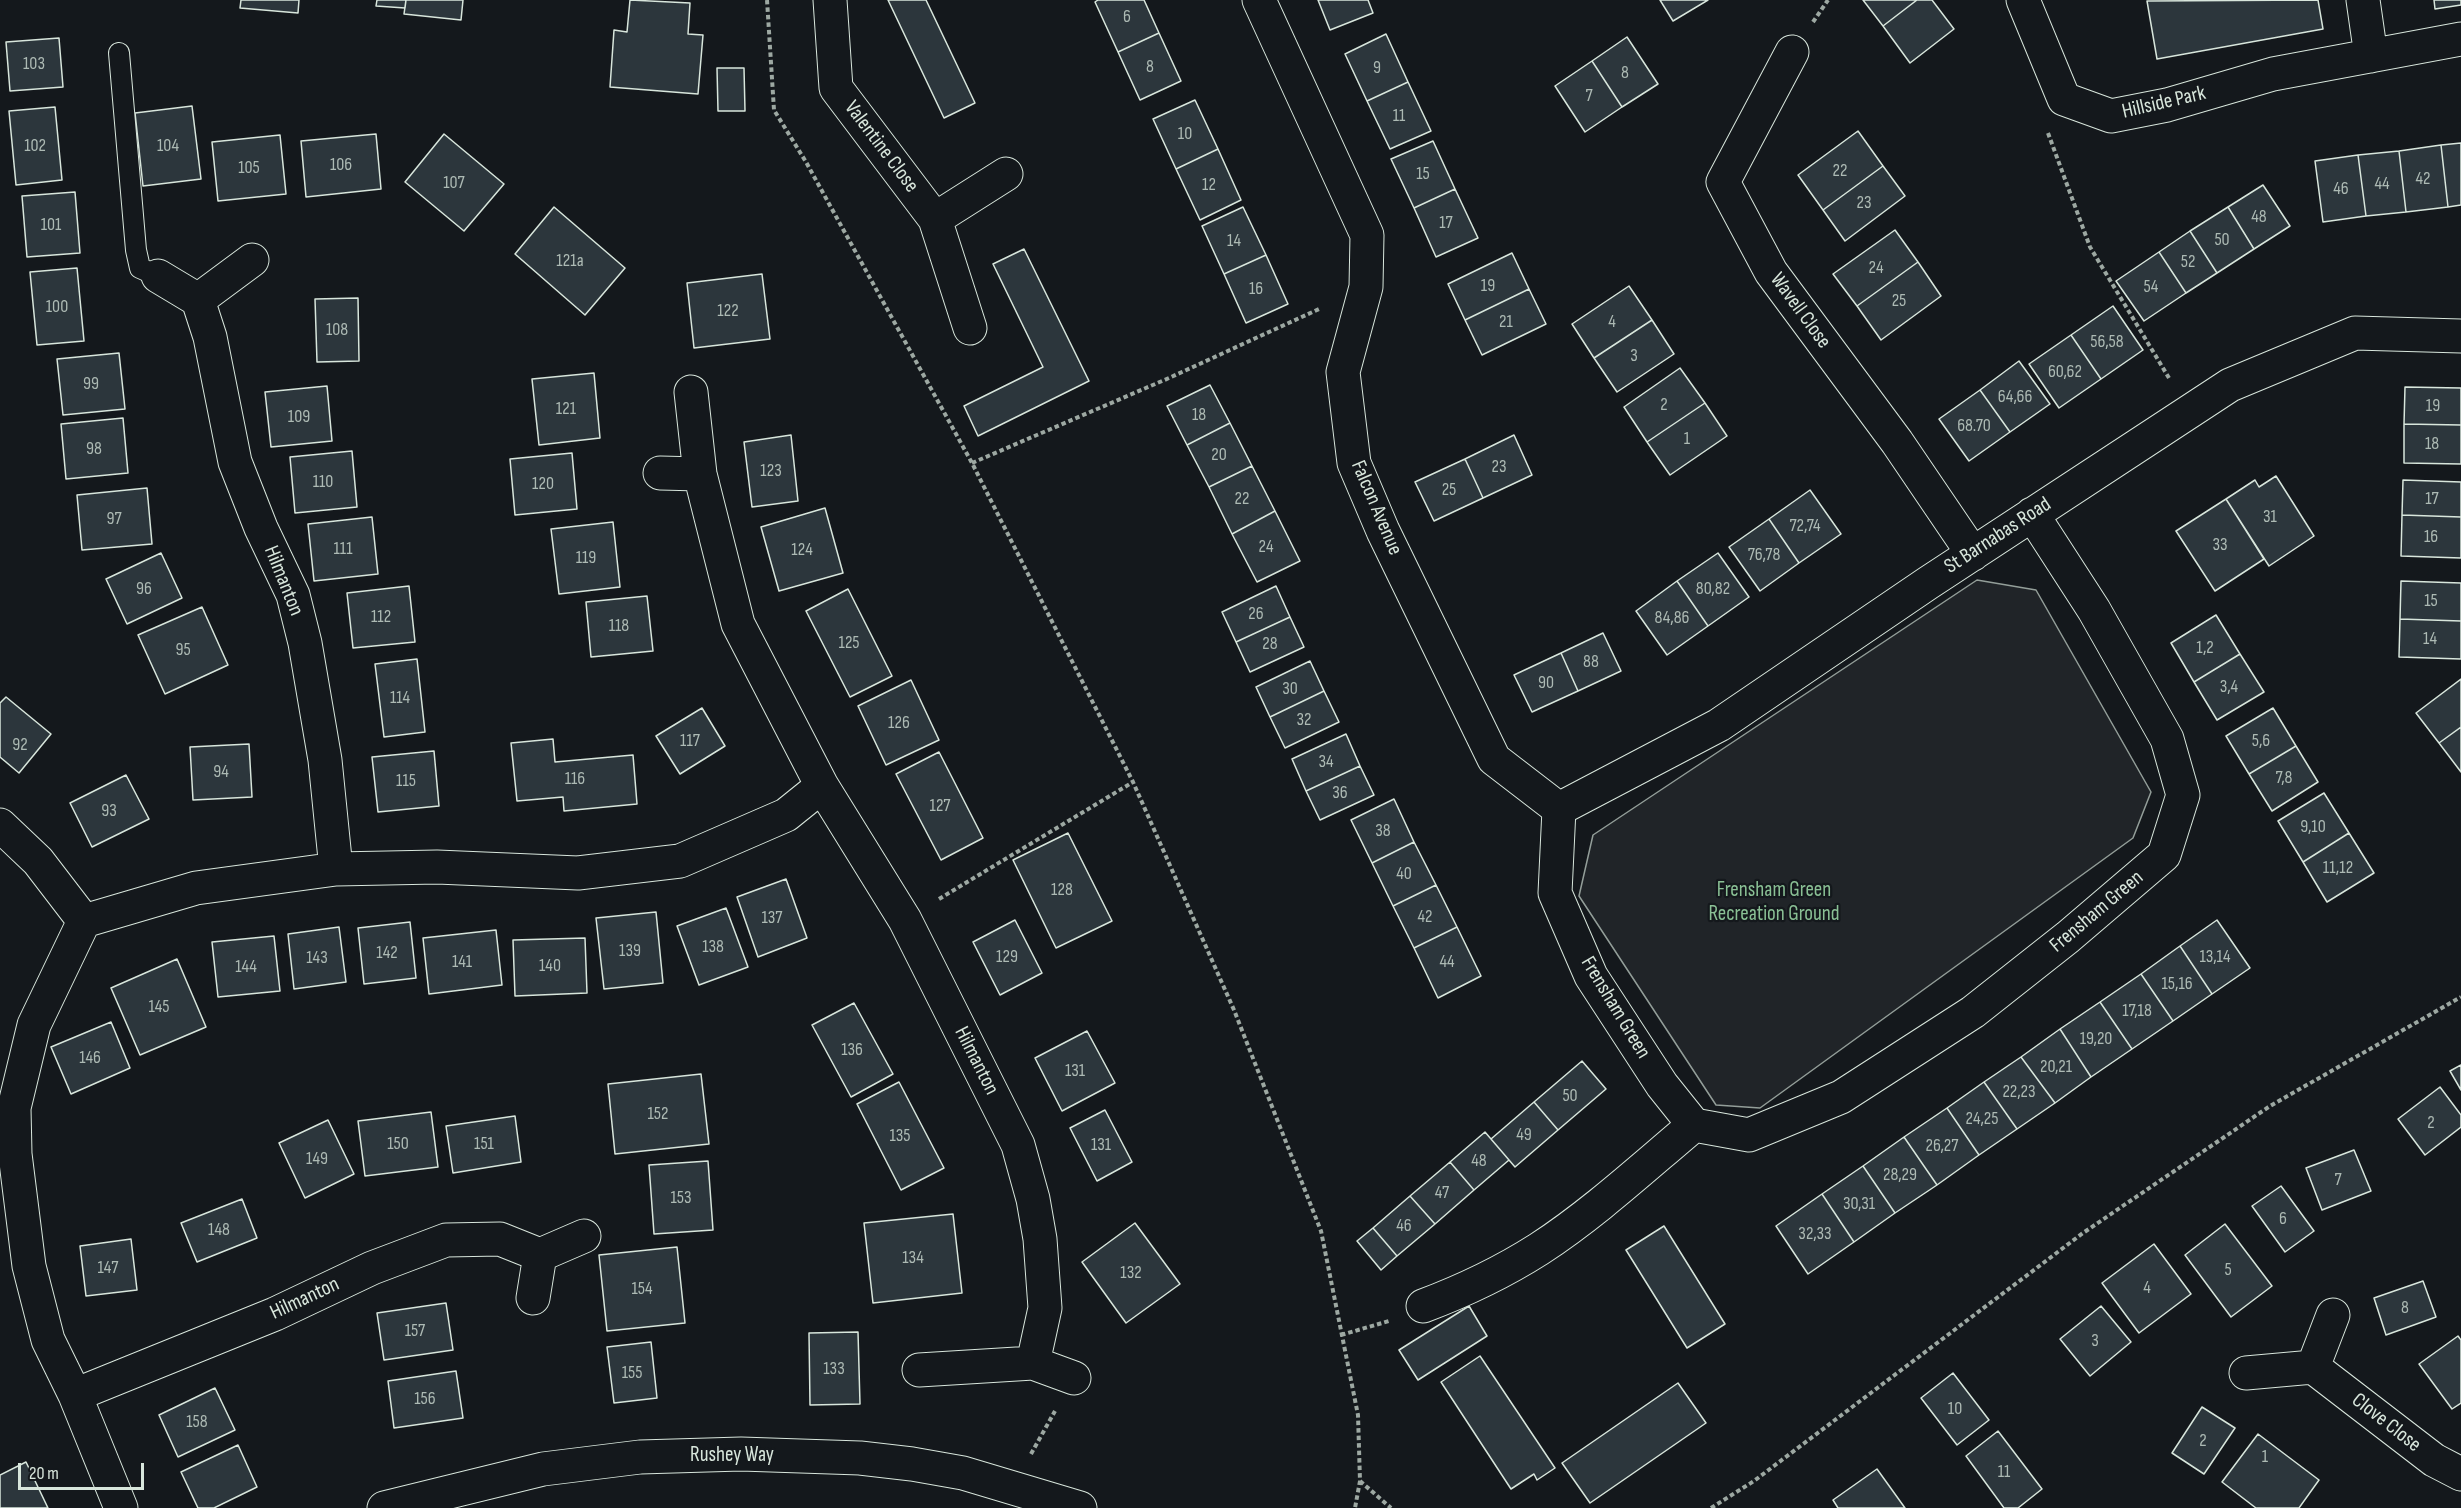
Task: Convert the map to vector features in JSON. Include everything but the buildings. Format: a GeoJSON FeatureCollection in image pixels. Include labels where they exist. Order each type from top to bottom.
{"type":"FeatureCollection","features":[{"type":"Feature","properties":{"kind":"street","name":"Valentine Close"},"geometry":{"type":"LineString","coordinates":[[830,0],[836,88],[935,219],[970,328]]}},
{"type":"Feature","properties":{"kind":"street","name":"Falcon Avenue"},"geometry":{"type":"LineString","coordinates":[[1259,0],[1368,235],[1366,287],[1343,372],[1354,463],[1383,531],[1494,759],[1559,809]]}},
{"type":"Feature","properties":{"kind":"street","name":"Hillside Park"},"geometry":{"type":"LineString","coordinates":[[2024,0],[2064,99],[2111,116],[2167,105],[2273,74],[2461,39]]}},
{"type":"Feature","properties":{"kind":"street"},"geometry":{"type":"LineString","coordinates":[[2362,0],[2371,56]]}},
{"type":"Feature","properties":{"kind":"street","name":"Wavell Close"},"geometry":{"type":"LineString","coordinates":[[1792,52],[1722,182],[1771,272],[1897,442],[1973,554]]}},
{"type":"Feature","properties":{"kind":"street"},"geometry":{"type":"LineString","coordinates":[[935,219],[1006,174]]}},
{"type":"Feature","properties":{"kind":"street"},"geometry":{"type":"LineString","coordinates":[[158,276],[198,300],[252,260]]}},
{"type":"Feature","properties":{"kind":"street","name":"Hilmanton"},"geometry":{"type":"LineString","coordinates":[[198,300],[210,337],[235,462],[261,528],[293,595],[305,643],[325,760],[336,869]]}},
{"type":"Feature","properties":{"kind":"street","name":"St Barnabas Road"},"geometry":{"type":"LineString","coordinates":[[1559,809],[1719,725],[2032,514],[2230,385],[2355,333],[2461,336]]}},
{"type":"Feature","properties":{"kind":"street","name":"Hilmanton"},"geometry":{"type":"LineString","coordinates":[[691,392],[700,474],[738,624],[822,786],[905,920],[1018,1145],[1033,1199],[1038,1229],[1045,1308],[1033,1363]]}},
{"type":"Feature","properties":{"kind":"street"},"geometry":{"type":"LineString","coordinates":[[660,473],[700,474]]}},
{"type":"Feature","properties":{"kind":"street","name":"Frensham Green"},"geometry":{"type":"LineString","coordinates":[[1559,809],[1555,892],[1591,976],[1662,1085],[1694,1125],[1749,1135],[1841,1097],[1973,1012],[2068,937],[2164,855],[2183,795],[2167,739],[2094,610],[2032,514]]}},
{"type":"Feature","properties":{"kind":"street"},"geometry":{"type":"LineString","coordinates":[[121,1508],[75,1395],[48,1340],[29,1266],[8,1155],[14,1108],[34,1025],[84,921],[196,888],[336,869],[436,867],[578,873],[680,861],[786,815],[822,786]]}},
{"type":"Feature","properties":{"kind":"street"},"geometry":{"type":"LineString","coordinates":[[0,825],[38,861],[84,921]]}},
{"type":"Feature","properties":{"kind":"street"},"geometry":{"type":"LineString","coordinates":[[1424,1306],[1464,1290],[1539,1249],[1624,1184],[1694,1125]]}},
{"type":"Feature","properties":{"kind":"street"},"geometry":{"type":"LineString","coordinates":[[533,1298],[540,1255],[584,1236]]}},
{"type":"Feature","properties":{"kind":"street","name":"Hilmanton"},"geometry":{"type":"LineString","coordinates":[[75,1395],[275,1314],[372,1268],[446,1240],[500,1239],[540,1255]]}},
{"type":"Feature","properties":{"kind":"street"},"geometry":{"type":"LineString","coordinates":[[2246,1373],[2313,1367],[2333,1315]]}},
{"type":"Feature","properties":{"kind":"street"},"geometry":{"type":"LineString","coordinates":[[919,1370],[1033,1363],[1074,1378]]}},
{"type":"Feature","properties":{"kind":"street","name":"Clove Close"},"geometry":{"type":"LineString","coordinates":[[2313,1367],[2434,1460],[2461,1474]]}},
{"type":"Feature","properties":{"kind":"street","name":"Rushey Way"},"geometry":{"type":"LineString","coordinates":[[384,1508],[543,1469],[590,1462],[741,1454],[860,1458],[963,1473],[1080,1508]]}},
{"type":"Feature","properties":{"kind":"lane"},"geometry":{"type":"LineString","coordinates":[[119,53],[136,250],[141,268],[158,276]]}},
{"type":"Feature","properties":{"kind":"path"},"geometry":{"type":"LineString","coordinates":[[767,0],[774,110],[812,172],[972,463],[1133,782],[1234,1010],[1321,1231],[1358,1415],[1360,1481],[1355,1508]]}},
{"type":"Feature","properties":{"kind":"path"},"geometry":{"type":"LineString","coordinates":[[2047,129],[2049,140],[2090,247],[2189,411]]}},
{"type":"Feature","properties":{"kind":"path"},"geometry":{"type":"LineString","coordinates":[[972,463],[1169,378],[1366,287]]}},
{"type":"Feature","properties":{"kind":"path"},"geometry":{"type":"LineString","coordinates":[[905,920],[1133,782]]}},
{"type":"Feature","properties":{"kind":"path"},"geometry":{"type":"LineString","coordinates":[[1711,1508],[1754,1482],[2093,1226],[2270,1106],[2461,997]]}},
{"type":"Feature","properties":{"kind":"path"},"geometry":{"type":"LineString","coordinates":[[1341,1335],[1379,1325],[1424,1306]]}},
{"type":"Feature","properties":{"kind":"path"},"geometry":{"type":"LineString","coordinates":[[1014,1487],[1074,1378]]}},
{"type":"Feature","properties":{"kind":"path"},"geometry":{"type":"LineString","coordinates":[[1360,1481],[1391,1508]]}},
{"type":"Feature","properties":{"kind":"green space","name":"Frensham Green Recreation Ground"},"geometry":{"type":"Polygon","coordinates":[[[1977,580],[2036,590],[2151,792],[2133,838],[1760,1108],[1716,1105],[1579,896],[1593,835],[1977,580]]]}}]}
